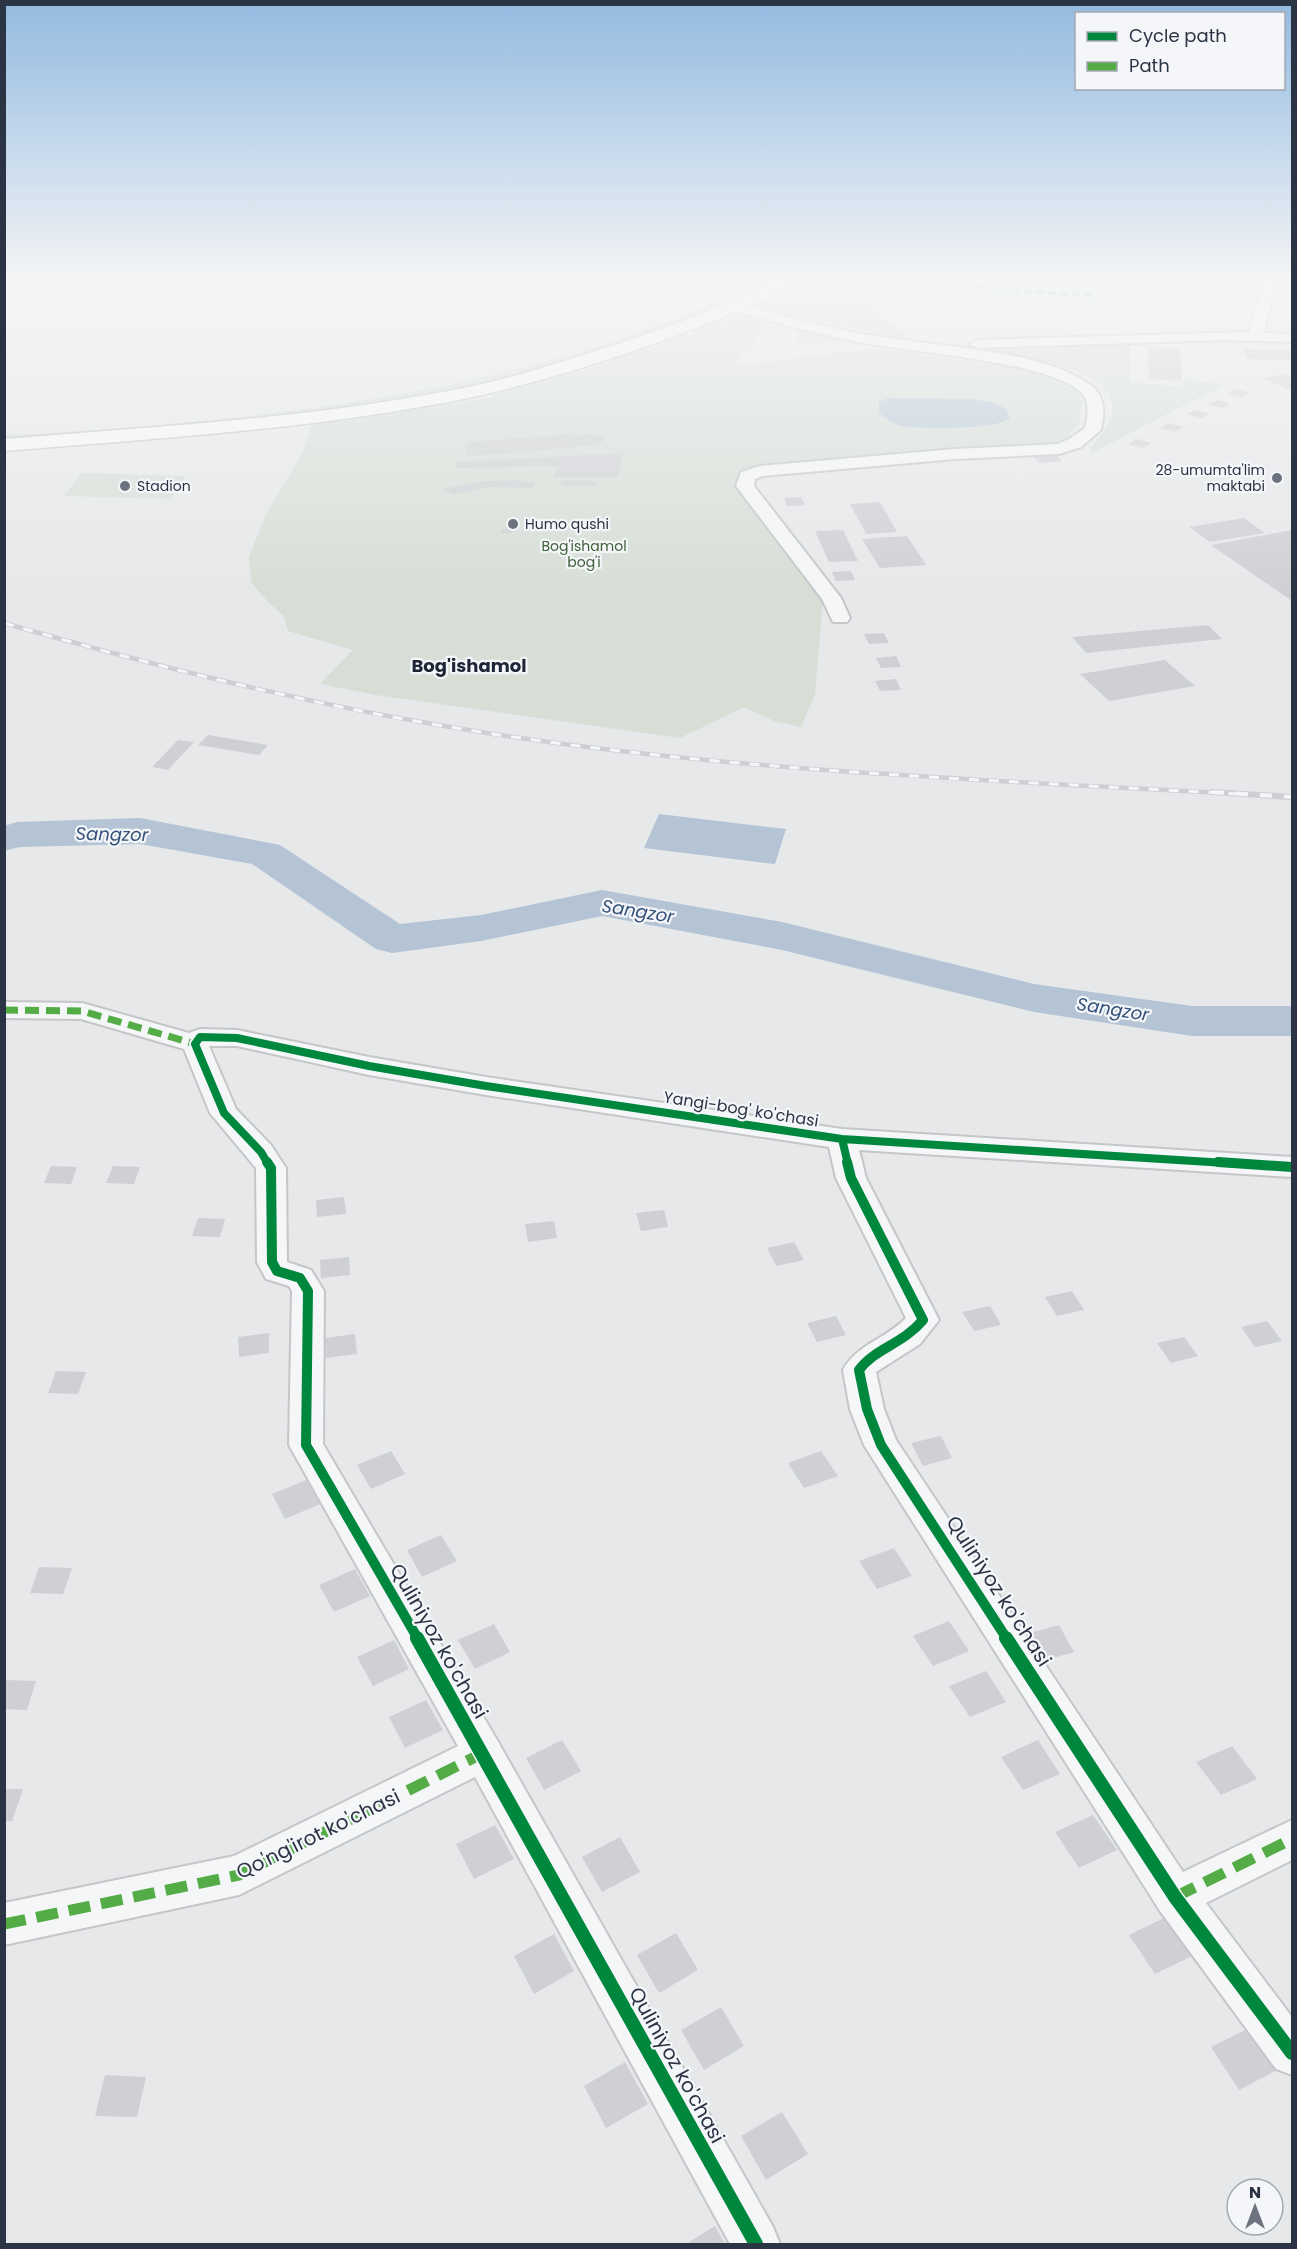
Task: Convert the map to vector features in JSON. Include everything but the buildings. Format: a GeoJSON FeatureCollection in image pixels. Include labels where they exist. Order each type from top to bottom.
{"type":"FeatureCollection","features":[{"type":"Feature","properties":{"kind":"main road"},"geometry":{"type":"LineString","coordinates":[[4,430],[260,408],[412,386]]}},
{"type":"Feature","properties":{"kind":"main road"},"geometry":{"type":"LineString","coordinates":[[4,445],[243,425],[404,404],[494,386]]}},
{"type":"Feature","properties":{"kind":"street"},"geometry":{"type":"LineString","coordinates":[[840,618],[831,598],[745,486],[747,476],[771,470],[955,454],[1059,448],[1076,442],[1093,430],[1095,424],[1095,402],[1090,392],[1079,386]]}},
{"type":"Feature","properties":{"kind":"street"},"geometry":{"type":"LineString","coordinates":[[4,1010],[82,1011],[195,1044]]}},
{"type":"Feature","properties":{"kind":"street","name":"Yangi-bog' ko'chasi"},"geometry":{"type":"LineString","coordinates":[[195,1044],[200,1037],[237,1038],[369,1066],[486,1086],[842,1139],[1293,1167]]}},
{"type":"Feature","properties":{"kind":"street","name":"Quliniyoz ko'chasi"},"geometry":{"type":"LineString","coordinates":[[195,1044],[224,1113],[261,1152],[271,1168],[272,1262],[277,1270],[300,1278],[308,1291],[306,1445],[483,1753],[756,2244]]}},
{"type":"Feature","properties":{"kind":"street","name":"Quliniyoz ko'chasi"},"geometry":{"type":"LineString","coordinates":[[842,1139],[851,1178],[923,1320],[898,1343],[864,1361],[859,1370],[867,1409],[881,1445],[1175,1897],[1293,2053]]}},
{"type":"Feature","properties":{"kind":"street","name":"Qo'ng'irot ko'chasi"},"geometry":{"type":"LineString","coordinates":[[4,1924],[239,1875],[483,1753]]}},
{"type":"Feature","properties":{"kind":"street"},"geometry":{"type":"LineString","coordinates":[[1175,1897],[1293,1839]]}},
{"type":"Feature","properties":{"kind":"green space"},"geometry":{"type":"Polygon","coordinates":[[[444,386],[464,386],[398,399],[202,424],[5,440],[4,435],[74,432],[212,420],[329,406],[444,386]]]}},
{"type":"Feature","properties":{"kind":"green space","name":"Bog'ishamol bog'i"},"geometry":{"type":"Polygon","coordinates":[[[526,386],[1068,386],[1078,393],[1082,403],[1079,424],[1063,442],[741,474],[737,479],[739,487],[823,597],[815,694],[801,727],[774,721],[744,707],[680,738],[376,695],[320,684],[353,650],[288,631],[284,616],[251,582],[249,557],[265,516],[303,452],[312,424],[495,397],[493,395],[526,386]]]}},
{"type":"Feature","properties":{"kind":"green space"},"geometry":{"type":"Polygon","coordinates":[[[1100,386],[1221,386],[1092,453],[1090,449],[1111,419],[1110,395],[1100,386]]]}},
{"type":"Feature","properties":{"kind":"green space","name":"Stadion"},"geometry":{"type":"Polygon","coordinates":[[[81,473],[186,476],[171,499],[64,496],[81,473]]]}},
{"type":"Feature","properties":{"kind":"water"},"geometry":{"type":"Polygon","coordinates":[[[889,398],[973,399],[994,403],[1006,409],[1010,418],[990,425],[974,427],[907,427],[892,423],[879,412],[879,402],[889,398]]]}},
{"type":"Feature","properties":{"kind":"water"},"geometry":{"type":"Polygon","coordinates":[[[659,814],[786,829],[775,864],[644,848],[659,814]]]}},
{"type":"Feature","properties":{"kind":"waterway","name":"Sangzor"},"geometry":{"type":"LineString","coordinates":[[4,839],[17,835],[140,831],[265,854],[392,939],[481,928],[602,903],[782,936],[1034,998],[1192,1021],[1292,1021]]}},
{"type":"Feature","properties":{"kind":"railway"},"geometry":{"type":"LineString","coordinates":[[4,623],[172,669],[285,695],[399,718],[553,743],[748,764],[944,778],[1238,794]]}},
{"type":"Feature","properties":{"kind":"railway"},"geometry":{"type":"LineString","coordinates":[[1212,792],[1292,797]]}},
{"type":"Feature","properties":{"kind":"marked path"},"geometry":{"type":"LineString","coordinates":[[4,1010],[82,1011],[195,1044]]}},
{"type":"Feature","properties":{"kind":"marked path"},"geometry":{"type":"LineString","coordinates":[[4,1924],[239,1875],[483,1753]]}},
{"type":"Feature","properties":{"kind":"marked path"},"geometry":{"type":"LineString","coordinates":[[1175,1897],[1292,1839]]}},
{"type":"Feature","properties":{"kind":"cycle path"},"geometry":{"type":"LineString","coordinates":[[756,2244],[483,1753],[306,1445],[308,1291],[300,1278],[277,1271],[272,1262],[271,1168],[261,1152],[224,1113],[195,1044],[200,1037],[237,1038],[369,1066],[486,1086],[842,1139],[1292,1167]]}},
{"type":"Feature","properties":{"kind":"cycle path"},"geometry":{"type":"LineString","coordinates":[[842,1139],[851,1178],[923,1320],[905,1338],[872,1357],[859,1370],[867,1409],[881,1445],[1175,1897],[1292,2053]]}},
{"type":"Feature","properties":{"kind":"place","name":"28-umumta'lim maktabi"},"geometry":{"type":"Point","coordinates":[1277,478]}},
{"type":"Feature","properties":{"kind":"place","name":"Stadion"},"geometry":{"type":"Point","coordinates":[125,486]}},
{"type":"Feature","properties":{"kind":"place","name":"Humo qushi"},"geometry":{"type":"Point","coordinates":[513,524]}},
{"type":"Feature","properties":{"kind":"district","name":"Bog'ishamol"},"geometry":{"type":"Point","coordinates":[469,665]}}]}
